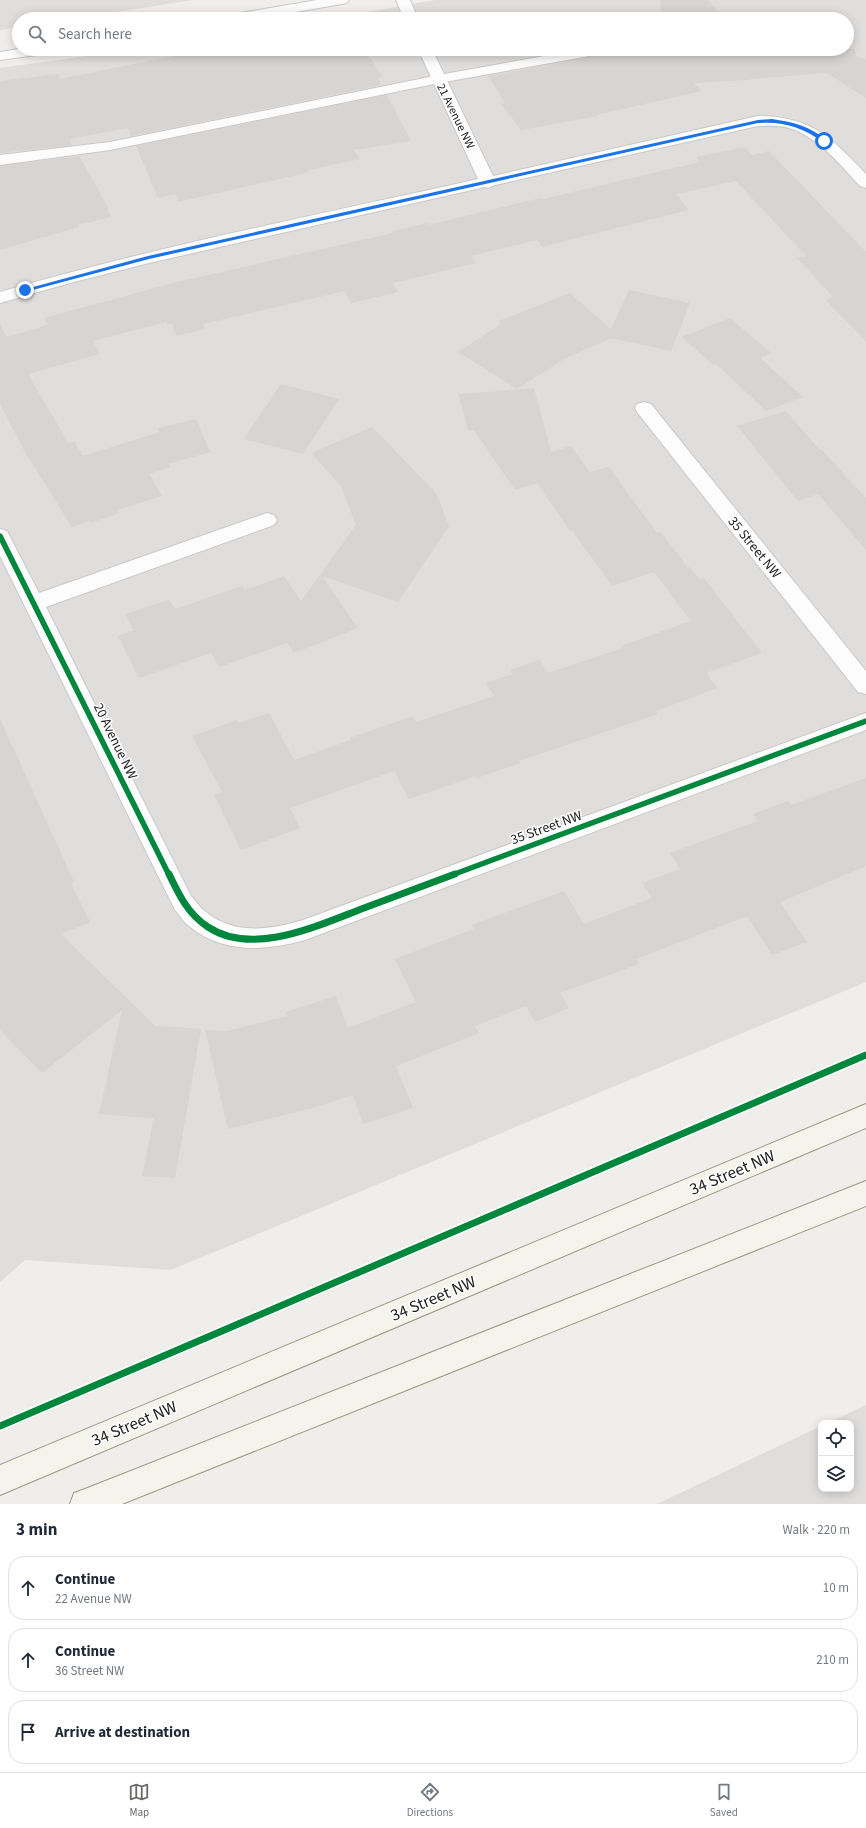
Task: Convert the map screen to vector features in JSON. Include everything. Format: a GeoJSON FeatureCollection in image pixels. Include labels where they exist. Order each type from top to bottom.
{"type":"FeatureCollection","features":[{"type":"Feature","properties":{"kind":"main road","name":"34 Street NW"},"geometry":{"type":"LineString","coordinates":[[0,1480],[866,1116]]}},
{"type":"Feature","properties":{"kind":"main road"},"geometry":{"type":"LineString","coordinates":[[85,1504],[866,1193]]}},
{"type":"Feature","properties":{"kind":"street"},"geometry":{"type":"LineString","coordinates":[[271,12],[342,0]]}},
{"type":"Feature","properties":{"kind":"street"},"geometry":{"type":"LineString","coordinates":[[403,0],[408,12]]}},
{"type":"Feature","properties":{"kind":"street"},"geometry":{"type":"LineString","coordinates":[[0,56],[12,54]]}},
{"type":"Feature","properties":{"kind":"street","name":"21 Avenue NW"},"geometry":{"type":"LineString","coordinates":[[428,56],[488,183]]}},
{"type":"Feature","properties":{"kind":"street"},"geometry":{"type":"LineString","coordinates":[[0,298],[64,279],[148,258],[758,122],[784,122],[800,126],[824,141],[866,183]]}},
{"type":"Feature","properties":{"kind":"street","name":"35 Street NW"},"geometry":{"type":"LineString","coordinates":[[644,408],[866,686]]}},
{"type":"Feature","properties":{"kind":"street"},"geometry":{"type":"LineString","coordinates":[[34,603],[267,520]]}},
{"type":"Feature","properties":{"kind":"street","name":"20 Avenue NW"},"geometry":{"type":"LineString","coordinates":[[0,536],[183,903],[197,920],[230,937]]}},
{"type":"Feature","properties":{"kind":"street","name":"35 Street NW"},"geometry":{"type":"LineString","coordinates":[[230,937],[270,939],[305,930],[866,721]]}},
{"type":"Feature","properties":{"kind":"lane"},"geometry":{"type":"LineString","coordinates":[[0,160],[110,146],[439,79],[567,56]]}},
{"type":"Feature","properties":{"kind":"shaded area"},"geometry":{"type":"Polygon","coordinates":[[[0,0],[193,0],[117,12],[12,12],[12,28],[0,30],[0,0]]]}},
{"type":"Feature","properties":{"kind":"shaded area"},"geometry":{"type":"Polygon","coordinates":[[[435,0],[866,0],[866,982],[171,1270],[25,1260],[0,1282],[0,68],[87,56],[854,56],[854,12],[367,12],[435,0]]]}},
{"type":"Feature","properties":{"kind":"shaded area"},"geometry":{"type":"Polygon","coordinates":[[[866,1405],[866,1504],[657,1504],[818,1427],[818,1492],[854,1492],[854,1420],[834,1420],[866,1405]]]}},
{"type":"Feature","properties":{"kind":"building"},"geometry":{"type":"Polygon","coordinates":[[[660,0],[708,0],[719,12],[661,12],[660,0]]]}},
{"type":"Feature","properties":{"kind":"building"},"geometry":{"type":"Polygon","coordinates":[[[855,49],[856,56],[866,60],[866,98],[827,73],[750,79],[751,80],[694,83],[702,91],[596,115],[598,116],[521,130],[501,104],[505,103],[488,76],[595,56],[854,56],[855,49]]]}},
{"type":"Feature","properties":{"kind":"building"},"geometry":{"type":"Polygon","coordinates":[[[174,56],[369,56],[383,77],[378,78],[381,85],[131,136],[128,128],[69,139],[72,145],[0,153],[0,81],[59,74],[60,79],[174,56]]]}},
{"type":"Feature","properties":{"kind":"building"},"geometry":{"type":"Polygon","coordinates":[[[387,95],[411,141],[354,150],[360,159],[308,170],[310,172],[178,202],[175,194],[158,198],[136,146],[387,95]]]}},
{"type":"Feature","properties":{"kind":"building"},"geometry":{"type":"Polygon","coordinates":[[[745,147],[752,155],[769,151],[866,252],[866,341],[826,300],[833,297],[797,258],[806,256],[736,181],[676,194],[689,210],[542,247],[537,240],[471,256],[476,263],[393,283],[398,292],[351,303],[345,291],[203,324],[205,329],[176,336],[172,323],[167,325],[166,322],[93,341],[100,354],[28,374],[69,444],[74,441],[83,456],[160,432],[158,428],[196,419],[210,452],[168,464],[170,467],[149,474],[162,496],[117,510],[119,513],[91,523],[90,521],[72,527],[26,454],[0,404],[0,324],[7,337],[48,325],[44,318],[173,283],[393,233],[392,231],[428,223],[429,225],[700,162],[696,157],[745,147]]]}},
{"type":"Feature","properties":{"kind":"building"},"geometry":{"type":"Polygon","coordinates":[[[79,156],[109,209],[107,209],[111,217],[78,225],[79,227],[0,250],[0,166],[79,156]]]}},
{"type":"Feature","properties":{"kind":"building"},"geometry":{"type":"Polygon","coordinates":[[[629,290],[690,303],[671,351],[611,338],[564,359],[517,389],[458,352],[501,324],[499,321],[570,293],[611,329],[629,290]]]}},
{"type":"Feature","properties":{"kind":"building"},"geometry":{"type":"Polygon","coordinates":[[[730,318],[771,353],[760,358],[803,397],[766,411],[716,364],[713,365],[682,337],[730,318]]]}},
{"type":"Feature","properties":{"kind":"building"},"geometry":{"type":"Polygon","coordinates":[[[281,384],[339,399],[303,454],[244,439],[281,384]]]}},
{"type":"Feature","properties":{"kind":"building"},"geometry":{"type":"Polygon","coordinates":[[[534,388],[551,452],[571,446],[590,472],[609,467],[657,533],[661,532],[688,568],[690,567],[700,580],[704,578],[762,653],[706,673],[717,688],[656,711],[658,714],[519,761],[520,763],[477,778],[476,776],[409,799],[394,771],[290,808],[300,828],[241,850],[214,795],[222,792],[192,736],[237,720],[239,723],[269,713],[294,760],[351,740],[350,738],[413,716],[416,722],[494,696],[486,683],[513,674],[510,670],[540,660],[548,673],[623,648],[621,646],[691,621],[654,572],[612,586],[572,530],[570,531],[537,483],[515,490],[474,430],[468,431],[459,394],[534,388]]]}},
{"type":"Feature","properties":{"kind":"building"},"geometry":{"type":"Polygon","coordinates":[[[786,411],[820,450],[821,449],[866,498],[866,550],[818,494],[798,501],[737,426],[786,411]]]}},
{"type":"Feature","properties":{"kind":"building"},"geometry":{"type":"Polygon","coordinates":[[[372,427],[436,493],[449,526],[398,602],[322,576],[358,628],[294,653],[287,643],[219,667],[211,653],[139,678],[118,636],[134,630],[125,614],[169,600],[175,609],[242,586],[245,590],[284,576],[301,601],[356,525],[341,486],[311,453],[372,427]]]}},
{"type":"Feature","properties":{"kind":"building"},"geometry":{"type":"Polygon","coordinates":[[[0,719],[74,882],[71,883],[90,922],[61,934],[155,1026],[201,1029],[175,1178],[142,1176],[154,1118],[99,1114],[122,1010],[42,1073],[0,1030],[0,719]]]}},
{"type":"Feature","properties":{"kind":"building"},"geometry":{"type":"Polygon","coordinates":[[[866,778],[866,866],[780,902],[807,942],[772,955],[747,916],[636,959],[639,964],[560,993],[569,1008],[535,1022],[526,1006],[475,1026],[479,1033],[396,1066],[413,1108],[363,1124],[353,1095],[316,1107],[228,1129],[205,1030],[226,1031],[288,1016],[286,1012],[336,996],[348,1028],[416,1002],[395,959],[474,929],[472,925],[564,891],[584,924],[652,898],[642,883],[680,869],[670,853],[758,821],[753,814],[788,801],[791,805],[866,778]]]}},
{"type":"Feature","properties":{"kind":"cycle path"},"geometry":{"type":"LineString","coordinates":[[0,536],[183,903],[195,917],[209,928],[222,934],[235,937],[249,939],[278,937],[305,930],[866,721]]}},
{"type":"Feature","properties":{"kind":"cycle path"},"geometry":{"type":"LineString","coordinates":[[0,1426],[866,1055]]}},
{"type":"Feature","properties":{"kind":"route"},"geometry":{"type":"LineString","coordinates":[[25,290],[104,268],[758,122],[772,120],[792,123],[809,130],[824,141]]}}]}
